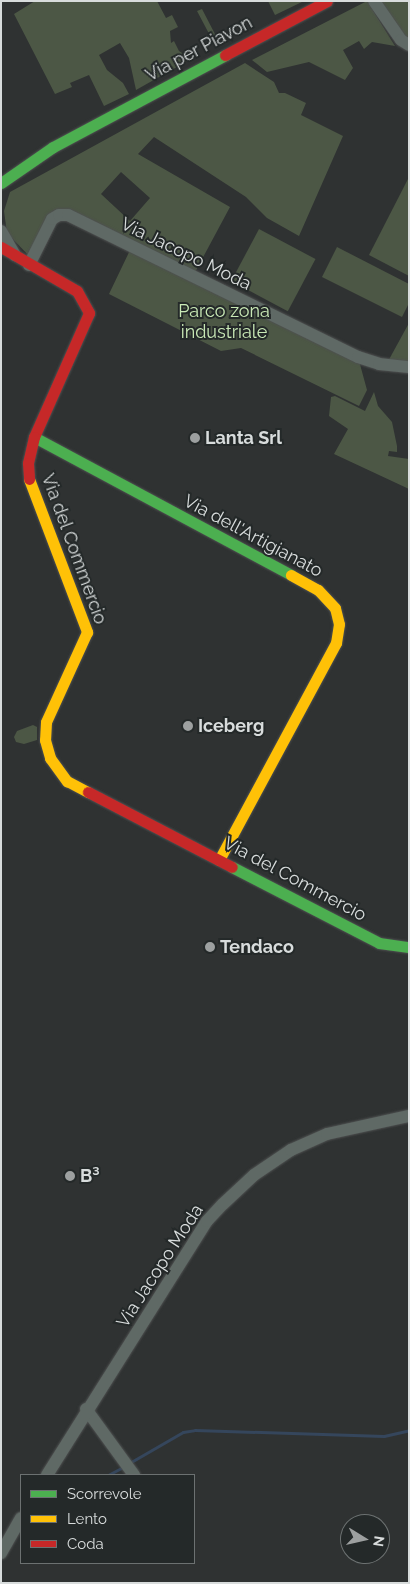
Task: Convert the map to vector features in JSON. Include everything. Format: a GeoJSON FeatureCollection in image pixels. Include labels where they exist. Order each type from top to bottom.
{"type":"FeatureCollection","features":[{"type":"Feature","properties":{"kind":"street","name":"Via per Piavon"},"geometry":{"type":"LineString","coordinates":[[1,183],[53,147],[313,4],[327,1]]}},
{"type":"Feature","properties":{"kind":"street"},"geometry":{"type":"LineString","coordinates":[[374,1],[401,40],[409,45]]}},
{"type":"Feature","properties":{"kind":"street"},"geometry":{"type":"LineString","coordinates":[[1,195],[16,171]]}},
{"type":"Feature","properties":{"kind":"street","name":"Via Jacopo Moda"},"geometry":{"type":"LineString","coordinates":[[29,265],[52,219],[58,215],[68,215],[358,357],[379,364],[409,367]]}},
{"type":"Feature","properties":{"kind":"street","name":"Via del Commercio"},"geometry":{"type":"LineString","coordinates":[[1,231],[15,255]]}},
{"type":"Feature","properties":{"kind":"street","name":"Via del Commercio"},"geometry":{"type":"LineString","coordinates":[[1,247],[29,265],[77,291],[89,313],[34,437],[28,463],[29,487],[87,632],[48,716],[44,734],[50,758],[68,781],[379,942],[407,947]]}},
{"type":"Feature","properties":{"kind":"street","name":"Via dell'Artigianato"},"geometry":{"type":"LineString","coordinates":[[34,437],[318,590],[336,610],[339,624],[336,643],[219,860]]}},
{"type":"Feature","properties":{"kind":"street","name":"Via Jacopo Moda"},"geometry":{"type":"LineString","coordinates":[[48,1474],[86,1409],[133,1341],[207,1221],[254,1175],[291,1150],[327,1134],[409,1116]]}},
{"type":"Feature","properties":{"kind":"street"},"geometry":{"type":"LineString","coordinates":[[86,1409],[133,1474]]}},
{"type":"Feature","properties":{"kind":"street"},"geometry":{"type":"LineString","coordinates":[[1,1553],[20,1520]]}},
{"type":"Feature","properties":{"kind":"green space"},"geometry":{"type":"Polygon","coordinates":[[[35,1],[157,1],[166,18],[172,15],[178,27],[170,31],[171,43],[174,41],[179,51],[191,59],[136,90],[129,58],[120,43],[99,55],[107,70],[123,83],[129,94],[104,106],[89,75],[70,83],[72,87],[55,94],[14,14],[35,1]]]}},
{"type":"Feature","properties":{"kind":"green space"},"geometry":{"type":"Polygon","coordinates":[[[268,1],[304,1],[275,15],[268,1]]]}},
{"type":"Feature","properties":{"kind":"green space"},"geometry":{"type":"Polygon","coordinates":[[[367,1],[395,46],[372,42],[364,49],[359,41],[343,50],[353,68],[345,80],[309,62],[267,72],[252,60],[367,1]]]}},
{"type":"Feature","properties":{"kind":"green space"},"geometry":{"type":"Polygon","coordinates":[[[374,1],[409,1],[409,45],[374,1]]]}},
{"type":"Feature","properties":{"kind":"green space"},"geometry":{"type":"Polygon","coordinates":[[[202,9],[216,36],[223,34],[227,39],[215,45],[197,11],[202,9]]]}},
{"type":"Feature","properties":{"kind":"green space","name":"Parco zona industriale"},"geometry":{"type":"Polygon","coordinates":[[[245,63],[274,82],[279,93],[285,93],[306,103],[301,115],[343,136],[299,236],[267,218],[246,197],[154,137],[138,154],[230,207],[193,276],[358,357],[367,390],[359,406],[241,348],[221,351],[109,294],[132,246],[59,215],[32,259],[7,233],[4,211],[10,192],[245,63]],[[121,172],[101,194],[130,221],[150,198],[121,172]]]}},
{"type":"Feature","properties":{"kind":"green space"},"geometry":{"type":"Polygon","coordinates":[[[409,177],[409,276],[369,255],[409,177]]]}},
{"type":"Feature","properties":{"kind":"green space"},"geometry":{"type":"Polygon","coordinates":[[[259,229],[316,259],[288,311],[231,281],[259,229]]]}},
{"type":"Feature","properties":{"kind":"green space"},"geometry":{"type":"Polygon","coordinates":[[[337,247],[409,284],[409,303],[402,317],[322,277],[337,247]]]}},
{"type":"Feature","properties":{"kind":"green space"},"geometry":{"type":"Polygon","coordinates":[[[409,323],[409,367],[386,365],[409,323]]]}},
{"type":"Feature","properties":{"kind":"green space"},"geometry":{"type":"Polygon","coordinates":[[[374,392],[378,406],[392,422],[397,452],[389,451],[388,456],[409,459],[409,489],[334,454],[348,429],[329,416],[331,397],[335,396],[365,411],[374,392]]]}},
{"type":"Feature","properties":{"kind":"green space"},"geometry":{"type":"Polygon","coordinates":[[[33,725],[37,727],[37,740],[24,744],[16,742],[14,737],[17,731],[33,725]]]}},
{"type":"Feature","properties":{"kind":"waterway"},"geometry":{"type":"LineString","coordinates":[[131,1462],[183,1432],[195,1430],[384,1436],[409,1430]]}},
{"type":"Feature","properties":{"kind":"waterway"},"geometry":{"type":"LineString","coordinates":[[110,1474],[123,1467]]}},
{"type":"Feature","properties":{"kind":"traffic: fast"},"geometry":{"type":"LineString","coordinates":[[1,183],[53,147],[225,55]]}},
{"type":"Feature","properties":{"kind":"traffic: fast"},"geometry":{"type":"LineString","coordinates":[[34,437],[291,575]]}},
{"type":"Feature","properties":{"kind":"traffic: fast"},"geometry":{"type":"LineString","coordinates":[[232,867],[379,943],[407,947]]}},
{"type":"Feature","properties":{"kind":"traffic: slow"},"geometry":{"type":"LineString","coordinates":[[29,479],[87,632],[46,722],[45,740],[50,758],[67,781],[88,792]]}},
{"type":"Feature","properties":{"kind":"traffic: slow"},"geometry":{"type":"LineString","coordinates":[[219,860],[336,643],[339,624],[335,608],[318,590],[291,575]]}},
{"type":"Feature","properties":{"kind":"traffic: jam"},"geometry":{"type":"LineString","coordinates":[[225,55],[327,1]]}},
{"type":"Feature","properties":{"kind":"traffic: jam"},"geometry":{"type":"LineString","coordinates":[[1,247],[77,291],[89,313],[34,437],[28,463],[29,479]]}},
{"type":"Feature","properties":{"kind":"traffic: jam"},"geometry":{"type":"LineString","coordinates":[[88,792],[232,867]]}},
{"type":"Feature","properties":{"kind":"place","name":"Lanta Srl"},"geometry":{"type":"Point","coordinates":[195,438]}},
{"type":"Feature","properties":{"kind":"place","name":"Iceberg"},"geometry":{"type":"Point","coordinates":[188,726]}},
{"type":"Feature","properties":{"kind":"place","name":"Tendaco"},"geometry":{"type":"Point","coordinates":[210,947]}},
{"type":"Feature","properties":{"kind":"place","name":"B³"},"geometry":{"type":"Point","coordinates":[70,1176]}}]}
